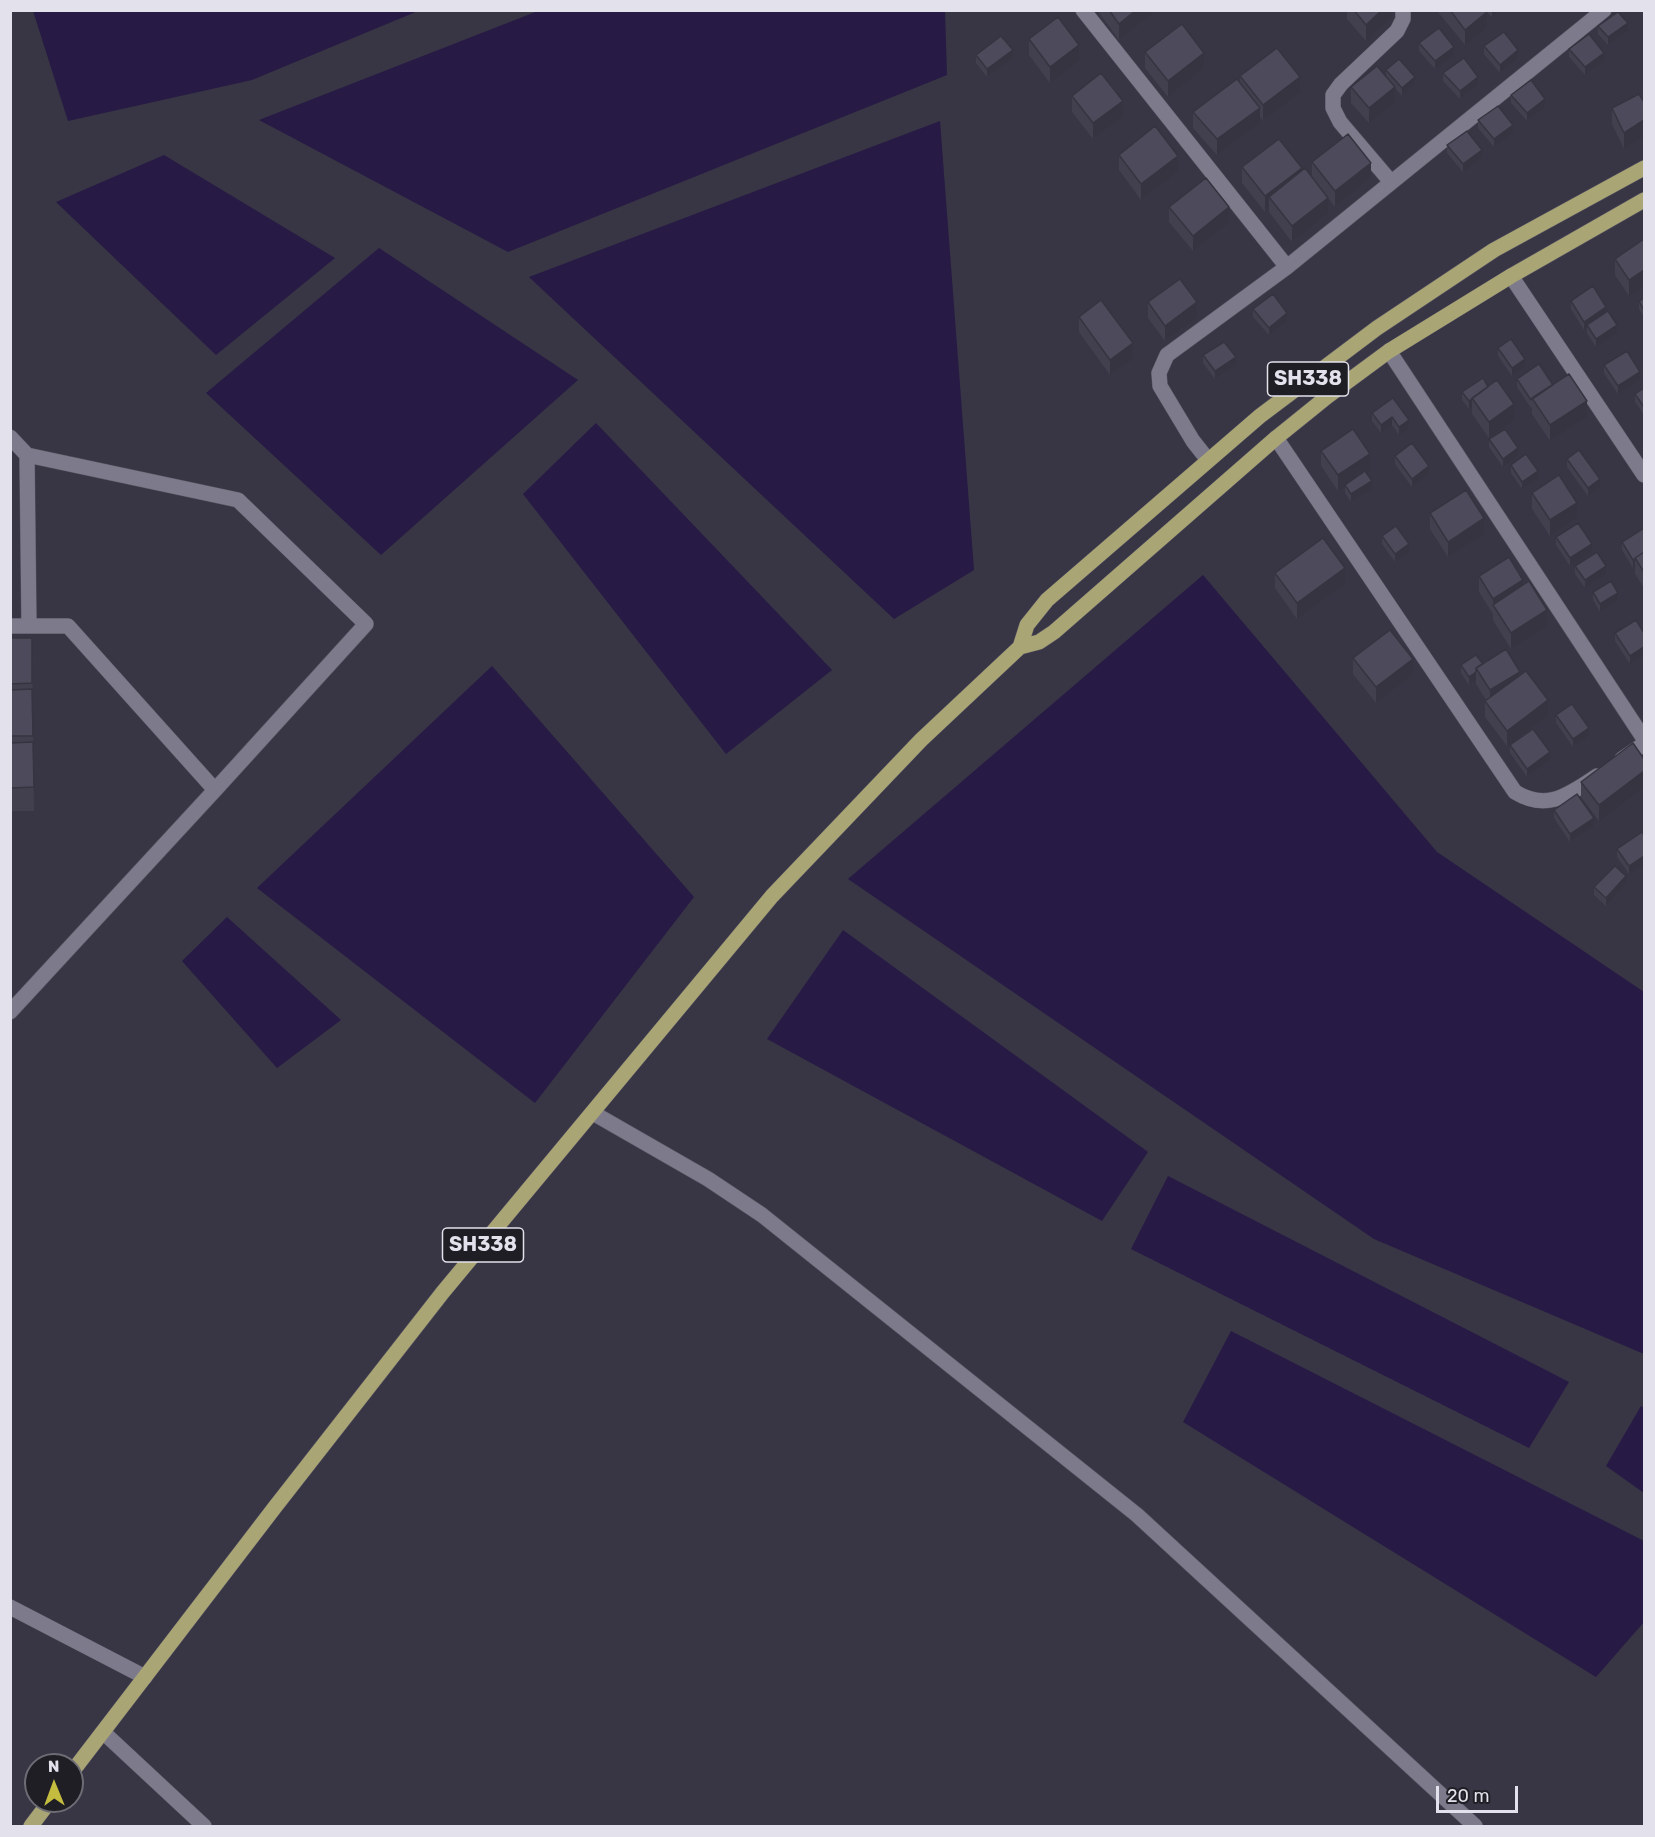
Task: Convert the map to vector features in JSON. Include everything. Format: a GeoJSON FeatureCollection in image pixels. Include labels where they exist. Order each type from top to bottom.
{"type":"FeatureCollection","features":[{"type":"Feature","properties":{"kind":"main road","name":"SH338"},"geometry":{"type":"LineString","coordinates":[[1020,648],[1027,625],[1047,600],[1260,416],[1377,328],[1494,250],[1644,168]]}},
{"type":"Feature","properties":{"kind":"main road","name":"SH338"},"geometry":{"type":"LineString","coordinates":[[84,1757],[443,1292],[772,896],[921,740],[1020,648],[1039,642],[1054,632],[1276,438],[1389,351],[1511,276],[1643,203]]}},
{"type":"Feature","properties":{"kind":"main road"},"geometry":{"type":"LineString","coordinates":[[31,1827],[41,1813]]}},
{"type":"Feature","properties":{"kind":"street"},"geometry":{"type":"LineString","coordinates":[[1083,10],[1287,267]]}},
{"type":"Feature","properties":{"kind":"street"},"geometry":{"type":"LineString","coordinates":[[1208,460],[1193,441],[1160,386],[1159,373],[1167,355],[1287,267],[1604,10]]}},
{"type":"Feature","properties":{"kind":"street"},"geometry":{"type":"LineString","coordinates":[[1391,182],[1340,122],[1333,108],[1333,95],[1341,84],[1397,31],[1407,14]]}},
{"type":"Feature","properties":{"kind":"street"},"geometry":{"type":"LineString","coordinates":[[1511,276],[1644,475]]}},
{"type":"Feature","properties":{"kind":"street"},"geometry":{"type":"LineString","coordinates":[[1389,351],[1644,739]]}},
{"type":"Feature","properties":{"kind":"street"},"geometry":{"type":"LineString","coordinates":[[10,437],[27,455],[238,500],[366,624],[10,1012]]}},
{"type":"Feature","properties":{"kind":"street"},"geometry":{"type":"LineString","coordinates":[[1276,438],[1515,792],[1528,800],[1563,798],[1644,744]]}},
{"type":"Feature","properties":{"kind":"street"},"geometry":{"type":"LineString","coordinates":[[27,455],[29,626]]}},
{"type":"Feature","properties":{"kind":"street"},"geometry":{"type":"LineString","coordinates":[[10,626],[68,626],[215,790]]}},
{"type":"Feature","properties":{"kind":"street"},"geometry":{"type":"LineString","coordinates":[[593,1113],[708,1179],[762,1215],[1137,1515],[1475,1827]]}},
{"type":"Feature","properties":{"kind":"street"},"geometry":{"type":"LineString","coordinates":[[10,1607],[145,1677]]}},
{"type":"Feature","properties":{"kind":"street"},"geometry":{"type":"LineString","coordinates":[[103,1732],[204,1827]]}},
{"type":"Feature","properties":{"kind":"shaded area"},"geometry":{"type":"Polygon","coordinates":[[[33,10],[418,11],[252,80],[68,121],[33,10]]]}},
{"type":"Feature","properties":{"kind":"shaded area"},"geometry":{"type":"Polygon","coordinates":[[[538,11],[945,11],[947,75],[508,252],[259,120],[538,11]]]}},
{"type":"Feature","properties":{"kind":"shaded area"},"geometry":{"type":"Polygon","coordinates":[[[940,121],[974,570],[894,619],[529,277],[940,121]]]}},
{"type":"Feature","properties":{"kind":"shaded area"},"geometry":{"type":"Polygon","coordinates":[[[164,155],[335,258],[216,355],[56,202],[164,155]]]}},
{"type":"Feature","properties":{"kind":"shaded area"},"geometry":{"type":"Polygon","coordinates":[[[379,248],[578,380],[381,555],[206,393],[379,248]]]}},
{"type":"Feature","properties":{"kind":"shaded area"},"geometry":{"type":"Polygon","coordinates":[[[596,423],[832,670],[726,754],[523,494],[596,423]]]}},
{"type":"Feature","properties":{"kind":"shaded area"},"geometry":{"type":"Polygon","coordinates":[[[1203,575],[1437,852],[1644,992],[1644,1354],[1374,1239],[848,879],[1203,575]]]}},
{"type":"Feature","properties":{"kind":"shaded area"},"geometry":{"type":"Polygon","coordinates":[[[492,666],[694,897],[535,1103],[257,888],[492,666]]]}},
{"type":"Feature","properties":{"kind":"shaded area"},"geometry":{"type":"Polygon","coordinates":[[[227,917],[341,1020],[277,1068],[182,961],[227,917]]]}},
{"type":"Feature","properties":{"kind":"shaded area"},"geometry":{"type":"Polygon","coordinates":[[[843,930],[1148,1152],[1102,1221],[767,1039],[843,930]]]}},
{"type":"Feature","properties":{"kind":"shaded area"},"geometry":{"type":"Polygon","coordinates":[[[1168,1176],[1569,1382],[1529,1448],[1131,1249],[1168,1176]]]}},
{"type":"Feature","properties":{"kind":"shaded area"},"geometry":{"type":"Polygon","coordinates":[[[1231,1331],[1644,1541],[1644,1622],[1596,1677],[1183,1422],[1231,1331]]]}},
{"type":"Feature","properties":{"kind":"shaded area"},"geometry":{"type":"Polygon","coordinates":[[[1641,1406],[1644,1408],[1644,1493],[1606,1466],[1641,1406]]]}},
{"type":"Feature","properties":{"kind":"building"},"geometry":{"type":"Polygon","coordinates":[[[1109,10],[1136,10],[1119,24],[1109,10]]]}},
{"type":"Feature","properties":{"kind":"building"},"geometry":{"type":"Polygon","coordinates":[[[1354,10],[1382,10],[1366,25],[1354,10]]]}},
{"type":"Feature","properties":{"kind":"building"},"geometry":{"type":"Polygon","coordinates":[[[1450,10],[1486,10],[1487,12],[1465,30],[1450,10]]]}},
{"type":"Feature","properties":{"kind":"building"},"geometry":{"type":"Polygon","coordinates":[[[1618,12],[1628,23],[1608,37],[1598,26],[1618,12]]]}},
{"type":"Feature","properties":{"kind":"building"},"geometry":{"type":"Polygon","coordinates":[[[1058,17],[1079,45],[1050,67],[1029,39],[1058,17]]]}},
{"type":"Feature","properties":{"kind":"building"},"geometry":{"type":"Polygon","coordinates":[[[1182,24],[1204,53],[1168,81],[1145,52],[1182,24]]]}},
{"type":"Feature","properties":{"kind":"building"},"geometry":{"type":"Polygon","coordinates":[[[1439,28],[1454,47],[1435,61],[1419,43],[1439,28]]]}},
{"type":"Feature","properties":{"kind":"building"},"geometry":{"type":"Polygon","coordinates":[[[1504,32],[1518,50],[1500,65],[1484,46],[1504,32]]]}},
{"type":"Feature","properties":{"kind":"building"},"geometry":{"type":"Polygon","coordinates":[[[1589,34],[1604,53],[1585,67],[1569,49],[1589,34]]]}},
{"type":"Feature","properties":{"kind":"building"},"geometry":{"type":"Polygon","coordinates":[[[1001,36],[1013,50],[987,69],[976,55],[1001,36]]]}},
{"type":"Feature","properties":{"kind":"building"},"geometry":{"type":"Polygon","coordinates":[[[1277,48],[1300,77],[1263,105],[1240,76],[1277,48]]]}},
{"type":"Feature","properties":{"kind":"building"},"geometry":{"type":"Polygon","coordinates":[[[1464,58],[1478,77],[1460,91],[1443,73],[1464,58]]]}},
{"type":"Feature","properties":{"kind":"building"},"geometry":{"type":"Polygon","coordinates":[[[1399,59],[1415,77],[1402,88],[1386,70],[1399,59]]]}},
{"type":"Feature","properties":{"kind":"building"},"geometry":{"type":"Polygon","coordinates":[[[1377,66],[1395,87],[1369,108],[1351,87],[1377,66]]]}},
{"type":"Feature","properties":{"kind":"building"},"geometry":{"type":"Polygon","coordinates":[[[1101,73],[1123,101],[1093,123],[1072,96],[1101,73]]]}},
{"type":"Feature","properties":{"kind":"building"},"geometry":{"type":"Polygon","coordinates":[[[1237,79],[1260,108],[1217,139],[1193,112],[1237,79]]]}},
{"type":"Feature","properties":{"kind":"building"},"geometry":{"type":"Polygon","coordinates":[[[1531,80],[1545,99],[1527,113],[1511,95],[1531,80]]]}},
{"type":"Feature","properties":{"kind":"building"},"geometry":{"type":"Polygon","coordinates":[[[1639,94],[1644,102],[1644,120],[1624,133],[1612,108],[1639,94]]]}},
{"type":"Feature","properties":{"kind":"building"},"geometry":{"type":"Polygon","coordinates":[[[1498,106],[1513,125],[1494,139],[1478,120],[1498,106]]]}},
{"type":"Feature","properties":{"kind":"building"},"geometry":{"type":"Polygon","coordinates":[[[1155,126],[1178,156],[1141,184],[1119,155],[1155,126]]]}},
{"type":"Feature","properties":{"kind":"building"},"geometry":{"type":"Polygon","coordinates":[[[1467,131],[1482,150],[1463,164],[1447,145],[1467,131]]]}},
{"type":"Feature","properties":{"kind":"building"},"geometry":{"type":"Polygon","coordinates":[[[1348,134],[1371,163],[1335,191],[1312,162],[1348,134]]]}},
{"type":"Feature","properties":{"kind":"building"},"geometry":{"type":"Polygon","coordinates":[[[1279,139],[1302,168],[1265,196],[1242,167],[1279,139]]]}},
{"type":"Feature","properties":{"kind":"building"},"geometry":{"type":"Polygon","coordinates":[[[1305,168],[1328,198],[1292,226],[1269,197],[1305,168]]]}},
{"type":"Feature","properties":{"kind":"building"},"geometry":{"type":"Polygon","coordinates":[[[1206,178],[1229,207],[1193,236],[1169,207],[1206,178]]]}},
{"type":"Feature","properties":{"kind":"building"},"geometry":{"type":"Polygon","coordinates":[[[1644,239],[1644,270],[1629,280],[1615,259],[1644,239]]]}},
{"type":"Feature","properties":{"kind":"building"},"geometry":{"type":"Polygon","coordinates":[[[1180,279],[1197,302],[1165,326],[1148,302],[1180,279]]]}},
{"type":"Feature","properties":{"kind":"building"},"geometry":{"type":"Polygon","coordinates":[[[1593,286],[1606,307],[1584,322],[1571,301],[1593,286]]]}},
{"type":"Feature","properties":{"kind":"building"},"geometry":{"type":"Polygon","coordinates":[[[1273,294],[1287,313],[1269,328],[1253,309],[1273,294]]]}},
{"type":"Feature","properties":{"kind":"building"},"geometry":{"type":"Polygon","coordinates":[[[1644,298],[1644,310],[1639,301],[1644,298]]]}},
{"type":"Feature","properties":{"kind":"building"},"geometry":{"type":"Polygon","coordinates":[[[1101,300],[1133,343],[1110,360],[1079,317],[1101,300]]]}},
{"type":"Feature","properties":{"kind":"building"},"geometry":{"type":"Polygon","coordinates":[[[1608,311],[1617,325],[1596,339],[1587,325],[1608,311]]]}},
{"type":"Feature","properties":{"kind":"building"},"geometry":{"type":"Polygon","coordinates":[[[1511,339],[1525,359],[1512,368],[1498,348],[1511,339]]]}},
{"type":"Feature","properties":{"kind":"building"},"geometry":{"type":"Polygon","coordinates":[[[1224,342],[1236,357],[1215,371],[1203,355],[1224,342]]]}},
{"type":"Feature","properties":{"kind":"building"},"geometry":{"type":"Polygon","coordinates":[[[1627,351],[1640,372],[1618,386],[1604,365],[1627,351]]]}},
{"type":"Feature","properties":{"kind":"building"},"geometry":{"type":"Polygon","coordinates":[[[1539,364],[1553,385],[1531,400],[1517,379],[1539,364]]]}},
{"type":"Feature","properties":{"kind":"building"},"geometry":{"type":"Polygon","coordinates":[[[1569,374],[1587,401],[1550,425],[1532,398],[1569,374]]]}},
{"type":"Feature","properties":{"kind":"building"},"geometry":{"type":"Polygon","coordinates":[[[1483,378],[1488,387],[1469,401],[1462,392],[1483,378]]]}},
{"type":"Feature","properties":{"kind":"building"},"geometry":{"type":"Polygon","coordinates":[[[1497,380],[1514,404],[1489,422],[1472,398],[1497,380]]]}},
{"type":"Feature","properties":{"kind":"building"},"geometry":{"type":"Polygon","coordinates":[[[1644,388],[1644,407],[1635,394],[1644,388]]]}},
{"type":"Feature","properties":{"kind":"building"},"geometry":{"type":"Polygon","coordinates":[[[1393,398],[1409,420],[1399,427],[1392,417],[1381,425],[1372,413],[1393,398]]]}},
{"type":"Feature","properties":{"kind":"building"},"geometry":{"type":"Polygon","coordinates":[[[1353,429],[1370,454],[1338,475],[1321,451],[1353,429]]]}},
{"type":"Feature","properties":{"kind":"building"},"geometry":{"type":"Polygon","coordinates":[[[1505,429],[1518,448],[1503,459],[1489,439],[1505,429]]]}},
{"type":"Feature","properties":{"kind":"building"},"geometry":{"type":"Polygon","coordinates":[[[1412,443],[1429,466],[1412,479],[1395,456],[1412,443]]]}},
{"type":"Feature","properties":{"kind":"building"},"geometry":{"type":"Polygon","coordinates":[[[1579,450],[1600,479],[1588,488],[1567,459],[1579,450]]]}},
{"type":"Feature","properties":{"kind":"building"},"geometry":{"type":"Polygon","coordinates":[[[1526,454],[1538,471],[1522,482],[1511,465],[1526,454]]]}},
{"type":"Feature","properties":{"kind":"building"},"geometry":{"type":"Polygon","coordinates":[[[1365,471],[1372,481],[1351,494],[1345,485],[1365,471]]]}},
{"type":"Feature","properties":{"kind":"building"},"geometry":{"type":"Polygon","coordinates":[[[1559,475],[1577,503],[1550,520],[1532,493],[1559,475]]]}},
{"type":"Feature","properties":{"kind":"building"},"geometry":{"type":"Polygon","coordinates":[[[1466,490],[1484,518],[1448,542],[1430,513],[1466,490]]]}},
{"type":"Feature","properties":{"kind":"building"},"geometry":{"type":"Polygon","coordinates":[[[1578,523],[1592,544],[1570,558],[1556,537],[1578,523]]]}},
{"type":"Feature","properties":{"kind":"building"},"geometry":{"type":"Polygon","coordinates":[[[1396,526],[1409,544],[1395,554],[1382,536],[1396,526]]]}},
{"type":"Feature","properties":{"kind":"building"},"geometry":{"type":"Polygon","coordinates":[[[1644,528],[1644,552],[1633,560],[1622,542],[1644,528]]]}},
{"type":"Feature","properties":{"kind":"building"},"geometry":{"type":"Polygon","coordinates":[[[1323,538],[1345,568],[1297,603],[1275,573],[1323,538]]]}},
{"type":"Feature","properties":{"kind":"building"},"geometry":{"type":"Polygon","coordinates":[[[1597,552],[1606,566],[1585,580],[1575,566],[1597,552]]]}},
{"type":"Feature","properties":{"kind":"building"},"geometry":{"type":"Polygon","coordinates":[[[1644,552],[1644,572],[1635,558],[1644,552]]]}},
{"type":"Feature","properties":{"kind":"building"},"geometry":{"type":"Polygon","coordinates":[[[1509,557],[1523,580],[1493,599],[1479,576],[1509,557]]]}},
{"type":"Feature","properties":{"kind":"building"},"geometry":{"type":"Polygon","coordinates":[[[1529,581],[1547,610],[1511,633],[1493,605],[1529,581]]]}},
{"type":"Feature","properties":{"kind":"building"},"geometry":{"type":"Polygon","coordinates":[[[1611,581],[1618,593],[1600,604],[1593,592],[1611,581]]]}},
{"type":"Feature","properties":{"kind":"building"},"geometry":{"type":"Polygon","coordinates":[[[1636,620],[1644,633],[1644,647],[1630,656],[1615,633],[1636,620]]]}},
{"type":"Feature","properties":{"kind":"building"},"geometry":{"type":"Polygon","coordinates":[[[1390,630],[1413,659],[1376,687],[1353,658],[1390,630]]]}},
{"type":"Feature","properties":{"kind":"building"},"geometry":{"type":"Polygon","coordinates":[[[10,638],[32,638],[32,683],[10,684],[10,638]]]}},
{"type":"Feature","properties":{"kind":"building"},"geometry":{"type":"Polygon","coordinates":[[[1506,649],[1520,672],[1490,690],[1476,668],[1506,649]]]}},
{"type":"Feature","properties":{"kind":"building"},"geometry":{"type":"Polygon","coordinates":[[[1476,655],[1483,664],[1476,668],[1476,672],[1469,677],[1461,665],[1476,655]]]}},
{"type":"Feature","properties":{"kind":"building"},"geometry":{"type":"Polygon","coordinates":[[[1526,671],[1548,700],[1507,731],[1485,701],[1526,671]]]}},
{"type":"Feature","properties":{"kind":"building"},"geometry":{"type":"Polygon","coordinates":[[[32,689],[33,736],[10,736],[10,690],[32,689]]]}},
{"type":"Feature","properties":{"kind":"building"},"geometry":{"type":"Polygon","coordinates":[[[1572,704],[1589,728],[1573,739],[1556,715],[1572,704]]]}},
{"type":"Feature","properties":{"kind":"building"},"geometry":{"type":"Polygon","coordinates":[[[1533,729],[1550,752],[1527,769],[1510,745],[1533,729]]]}},
{"type":"Feature","properties":{"kind":"building"},"geometry":{"type":"Polygon","coordinates":[[[33,742],[34,787],[10,788],[10,743],[33,742]]]}},
{"type":"Feature","properties":{"kind":"building"},"geometry":{"type":"Polygon","coordinates":[[[1633,743],[1644,759],[1644,771],[1599,805],[1581,782],[1633,743]]]}},
{"type":"Feature","properties":{"kind":"building"},"geometry":{"type":"Polygon","coordinates":[[[1577,794],[1594,818],[1570,834],[1554,810],[1577,794]]]}},
{"type":"Feature","properties":{"kind":"building"},"geometry":{"type":"Polygon","coordinates":[[[1642,832],[1644,856],[1629,866],[1617,849],[1642,832]]]}},
{"type":"Feature","properties":{"kind":"building"},"geometry":{"type":"Polygon","coordinates":[[[1615,866],[1626,876],[1606,898],[1594,887],[1615,866]]]}}]}
